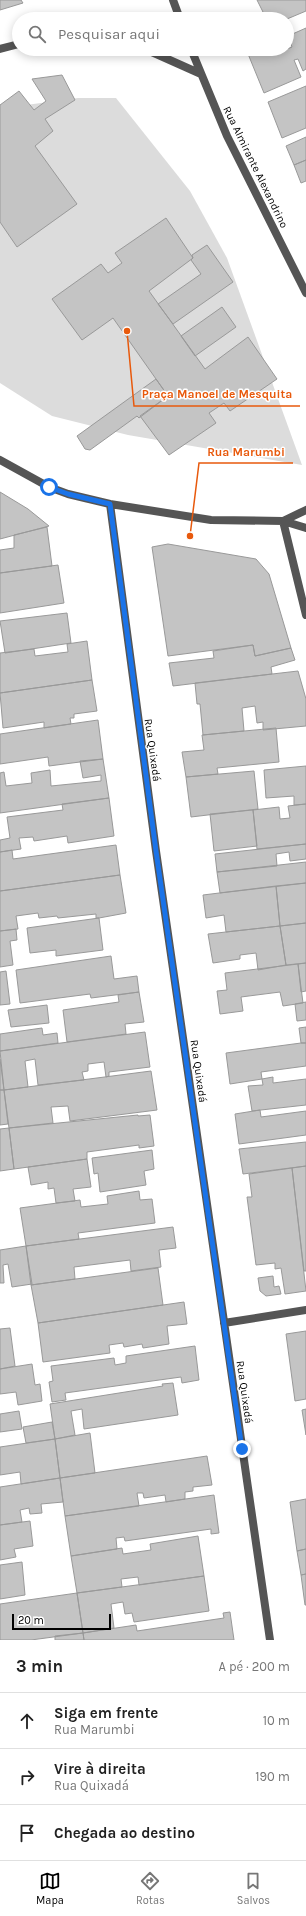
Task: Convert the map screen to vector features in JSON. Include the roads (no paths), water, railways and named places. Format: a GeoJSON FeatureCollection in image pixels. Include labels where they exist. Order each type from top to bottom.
{"type":"FeatureCollection","features":[{"type":"Feature","properties":{"kind":"street"},"geometry":{"type":"LineString","coordinates":[[173,0],[177,12]]}},
{"type":"Feature","properties":{"kind":"street"},"geometry":{"type":"LineString","coordinates":[[0,49],[12,46]]}},
{"type":"Feature","properties":{"kind":"street"},"geometry":{"type":"LineString","coordinates":[[161,56],[201,74]]}},
{"type":"Feature","properties":{"kind":"street","name":"Rua Almirante Alexandrino"},"geometry":{"type":"LineString","coordinates":[[195,56],[227,136],[306,293]]}},
{"type":"Feature","properties":{"kind":"street"},"geometry":{"type":"LineString","coordinates":[[0,460],[49,487],[68,494],[110,504],[211,520],[283,521],[306,528]]}},
{"type":"Feature","properties":{"kind":"street","name":"Rua Quixadá"},"geometry":{"type":"LineString","coordinates":[[110,504],[157,859],[270,1640]]}},
{"type":"Feature","properties":{"kind":"street"},"geometry":{"type":"LineString","coordinates":[[283,521],[306,510]]}},
{"type":"Feature","properties":{"kind":"street"},"geometry":{"type":"LineString","coordinates":[[283,521],[306,615]]}},
{"type":"Feature","properties":{"kind":"street"},"geometry":{"type":"LineString","coordinates":[[224,1323],[306,1310]]}},
{"type":"Feature","properties":{"kind":"place","name":"Praça Manoel de Mesquita"},"geometry":{"type":"Point","coordinates":[127,331]}},
{"type":"Feature","properties":{"kind":"place","name":"Rua Marumbi"},"geometry":{"type":"Point","coordinates":[190,536]}}]}
